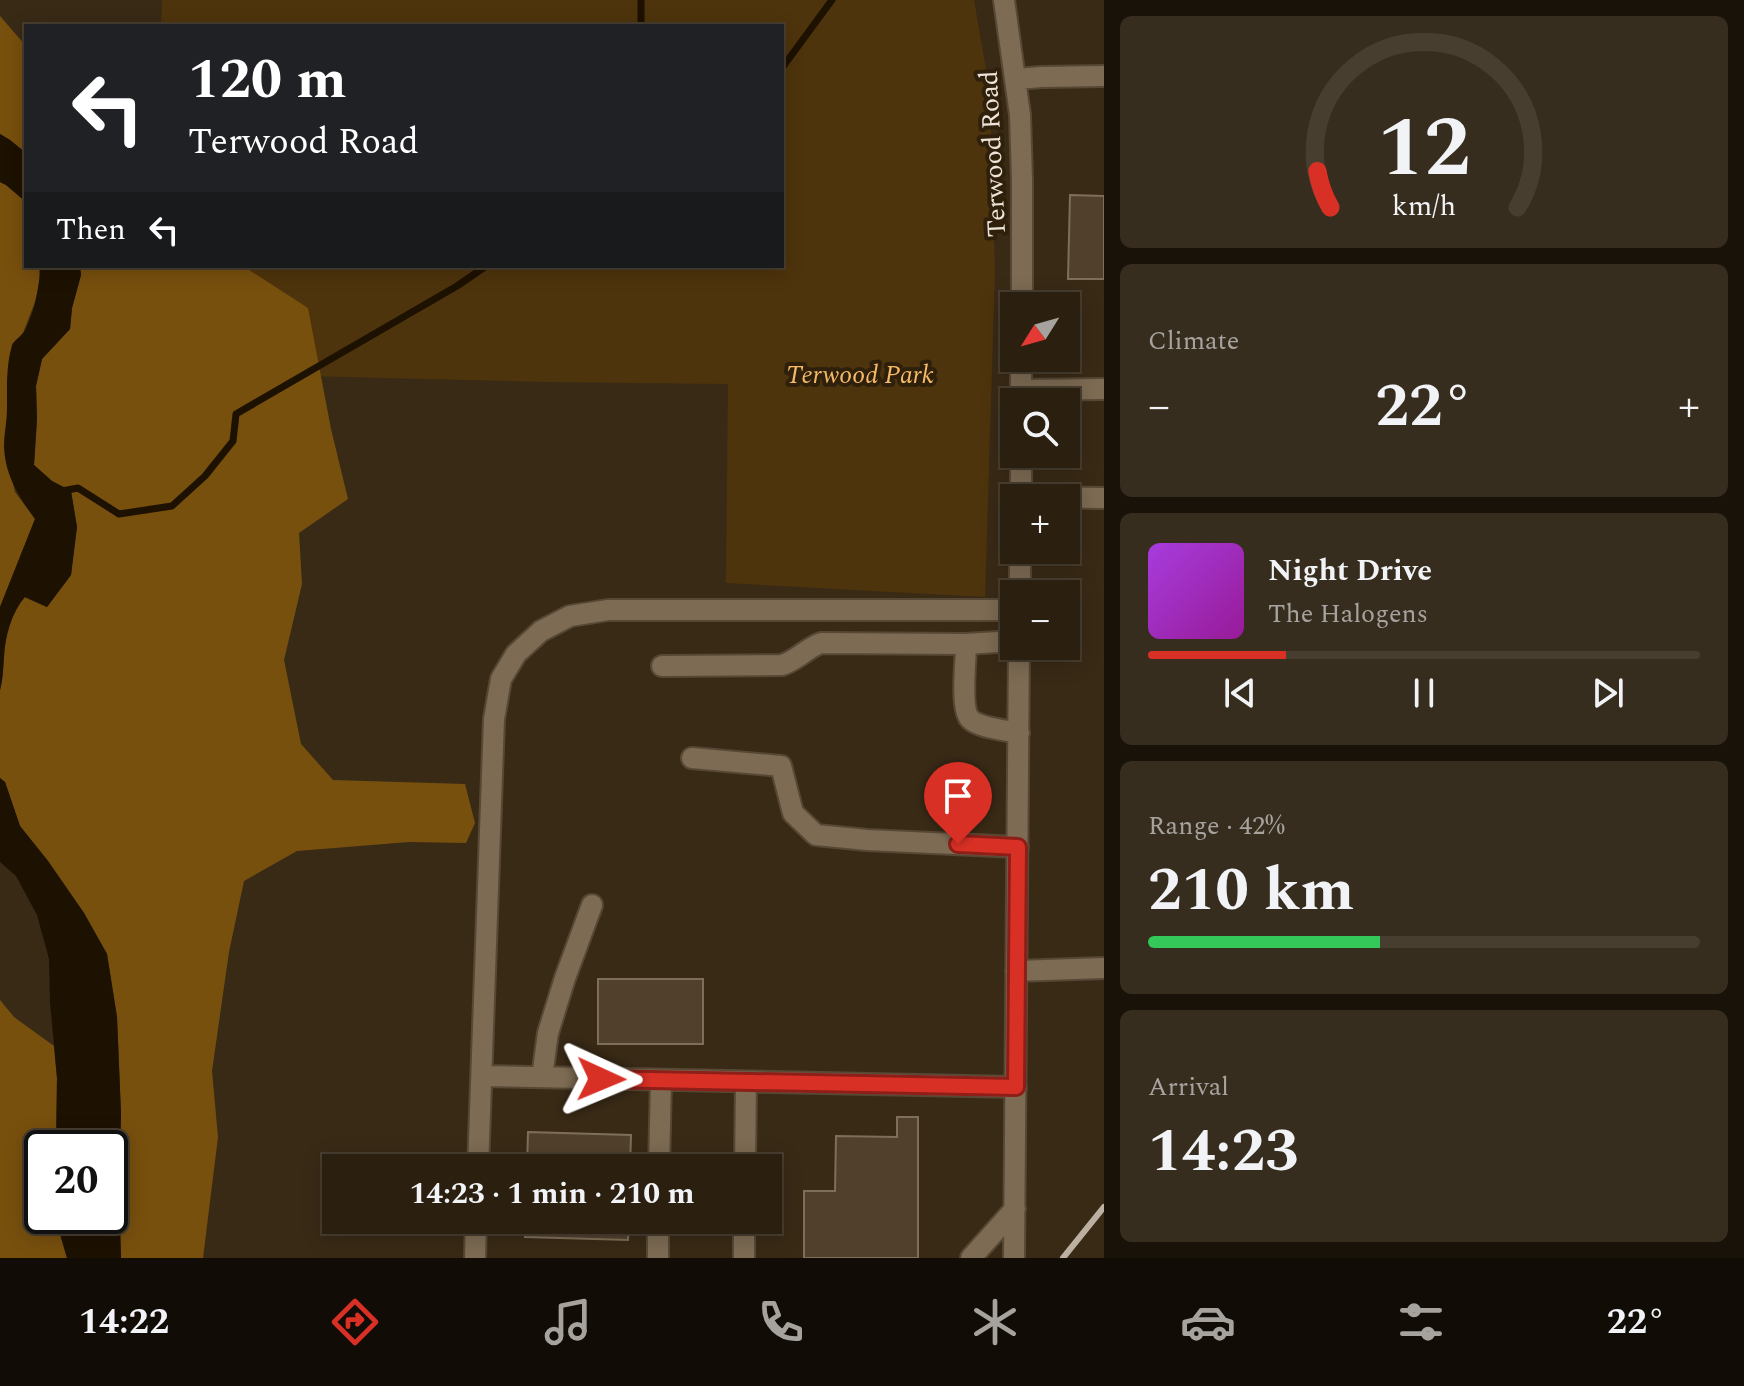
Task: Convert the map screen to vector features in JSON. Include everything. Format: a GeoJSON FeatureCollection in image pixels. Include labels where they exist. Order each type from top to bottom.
{"type":"FeatureCollection","features":[{"type":"Feature","properties":{"kind":"street","name":"Terwood Road"},"geometry":{"type":"LineString","coordinates":[[1004,0],[1020,115],[1022,292]]}},
{"type":"Feature","properties":{"kind":"street"},"geometry":{"type":"LineString","coordinates":[[1017,79],[1104,76]]}},
{"type":"Feature","properties":{"kind":"street"},"geometry":{"type":"LineString","coordinates":[[1080,391],[1104,389]]}},
{"type":"Feature","properties":{"kind":"street"},"geometry":{"type":"LineString","coordinates":[[1080,498],[1104,498]]}},
{"type":"Feature","properties":{"kind":"street"},"geometry":{"type":"LineString","coordinates":[[479,1154],[494,719],[501,679],[516,654],[541,631],[570,616],[608,610],[1000,610]]}},
{"type":"Feature","properties":{"kind":"street"},"geometry":{"type":"LineString","coordinates":[[662,666],[782,665],[794,661],[807,648],[821,643],[1000,642]]}},
{"type":"Feature","properties":{"kind":"street"},"geometry":{"type":"LineString","coordinates":[[966,644],[965,707],[968,717],[973,722],[1019,733]]}},
{"type":"Feature","properties":{"kind":"street"},"geometry":{"type":"LineString","coordinates":[[1014,1258],[1019,660]]}},
{"type":"Feature","properties":{"kind":"street"},"geometry":{"type":"LineString","coordinates":[[692,758],[781,766],[793,813],[816,835],[1018,847]]}},
{"type":"Feature","properties":{"kind":"street"},"geometry":{"type":"LineString","coordinates":[[542,1077],[548,1033],[592,905]]}},
{"type":"Feature","properties":{"kind":"street"},"geometry":{"type":"LineString","coordinates":[[1016,971],[1104,968]]}},
{"type":"Feature","properties":{"kind":"street"},"geometry":{"type":"LineString","coordinates":[[482,1076],[1016,1087]]}},
{"type":"Feature","properties":{"kind":"street"},"geometry":{"type":"LineString","coordinates":[[659,1154],[661,1080]]}},
{"type":"Feature","properties":{"kind":"street"},"geometry":{"type":"LineString","coordinates":[[745,1154],[746,1082]]}},
{"type":"Feature","properties":{"kind":"street"},"geometry":{"type":"LineString","coordinates":[[971,1258],[1015,1209]]}},
{"type":"Feature","properties":{"kind":"street"},"geometry":{"type":"LineString","coordinates":[[475,1258],[476,1234]]}},
{"type":"Feature","properties":{"kind":"street"},"geometry":{"type":"LineString","coordinates":[[658,1234],[658,1258]]}},
{"type":"Feature","properties":{"kind":"street"},"geometry":{"type":"LineString","coordinates":[[744,1234],[744,1258]]}},
{"type":"Feature","properties":{"kind":"green space","name":"Terwood Park"},"geometry":{"type":"Polygon","coordinates":[[[162,0],[974,0],[990,93],[995,270],[985,597],[726,583],[728,384],[148,372],[152,268],[784,268],[784,24],[161,24],[162,0]]]}},
{"type":"Feature","properties":{"kind":"shaded area"},"geometry":{"type":"Polygon","coordinates":[[[0,16],[24,44],[24,151],[0,134],[0,16]]]}},
{"type":"Feature","properties":{"kind":"shaded area"},"geometry":{"type":"Polygon","coordinates":[[[0,134],[24,151],[24,200],[0,182],[0,134]]]}},
{"type":"Feature","properties":{"kind":"shaded area"},"geometry":{"type":"Polygon","coordinates":[[[0,182],[24,200],[24,268],[39,268],[40,278],[23,333],[12,344],[4,445],[15,492],[35,519],[0,607],[0,182]]]}},
{"type":"Feature","properties":{"kind":"shaded area"},"geometry":{"type":"Polygon","coordinates":[[[40,268],[80,268],[70,329],[42,359],[36,386],[34,465],[52,481],[71,491],[77,527],[71,575],[47,607],[25,597],[12,617],[0,690],[0,607],[35,519],[14,485],[5,457],[8,369],[12,346],[28,325],[38,291],[40,268]]]}},
{"type":"Feature","properties":{"kind":"shaded area"},"geometry":{"type":"Polygon","coordinates":[[[80,268],[246,268],[308,308],[348,499],[299,533],[302,584],[284,660],[301,744],[333,780],[465,784],[475,823],[466,843],[409,842],[297,851],[244,881],[229,952],[212,1071],[218,1137],[203,1258],[121,1258],[120,1234],[128,1234],[128,1130],[121,1130],[117,1017],[107,954],[84,913],[20,826],[5,782],[0,778],[0,690],[10,625],[24,597],[47,607],[71,575],[77,527],[71,491],[52,481],[34,465],[36,386],[42,359],[70,329],[80,268]]]}},
{"type":"Feature","properties":{"kind":"shaded area"},"geometry":{"type":"Polygon","coordinates":[[[0,778],[5,782],[20,826],[84,913],[107,954],[117,1017],[121,1130],[56,1130],[57,1078],[49,959],[37,915],[16,876],[0,862],[0,778]]]}},
{"type":"Feature","properties":{"kind":"shaded area"},"geometry":{"type":"Polygon","coordinates":[[[0,1000],[14,1017],[54,1046],[56,1130],[24,1130],[24,1234],[60,1234],[67,1258],[0,1258],[0,1000]]]}},
{"type":"Feature","properties":{"kind":"shaded area"},"geometry":{"type":"Polygon","coordinates":[[[60,1234],[120,1234],[121,1258],[67,1258],[60,1234]]]}},
{"type":"Feature","properties":{"kind":"building"},"geometry":{"type":"Polygon","coordinates":[[[1070,195],[1104,196],[1104,279],[1068,279],[1070,195]]]}},
{"type":"Feature","properties":{"kind":"building"},"geometry":{"type":"Polygon","coordinates":[[[598,979],[703,979],[703,1044],[598,1044],[598,979]]]}},
{"type":"Feature","properties":{"kind":"building"},"geometry":{"type":"Polygon","coordinates":[[[897,1117],[918,1117],[918,1258],[804,1258],[804,1191],[835,1191],[836,1136],[897,1137],[897,1117]]]}},
{"type":"Feature","properties":{"kind":"building"},"geometry":{"type":"Polygon","coordinates":[[[528,1132],[631,1135],[630,1154],[527,1154],[528,1132]]]}},
{"type":"Feature","properties":{"kind":"building"},"geometry":{"type":"Polygon","coordinates":[[[525,1234],[628,1234],[628,1240],[525,1237],[525,1234]]]}},
{"type":"Feature","properties":{"kind":"waterway"},"geometry":{"type":"LineString","coordinates":[[641,0],[641,24]]}},
{"type":"Feature","properties":{"kind":"waterway"},"geometry":{"type":"LineString","coordinates":[[784,65],[832,0]]}},
{"type":"Feature","properties":{"kind":"waterway"},"geometry":{"type":"LineString","coordinates":[[62,491],[78,488],[119,514],[172,506],[205,476],[233,441],[236,414],[483,268]]}},
{"type":"Feature","properties":{"kind":"railway"},"geometry":{"type":"LineString","coordinates":[[1063,1258],[1104,1207]]}},
{"type":"Feature","properties":{"kind":"route"},"geometry":{"type":"LineString","coordinates":[[601,1079],[1016,1087],[1018,847],[958,844]]}}]}
